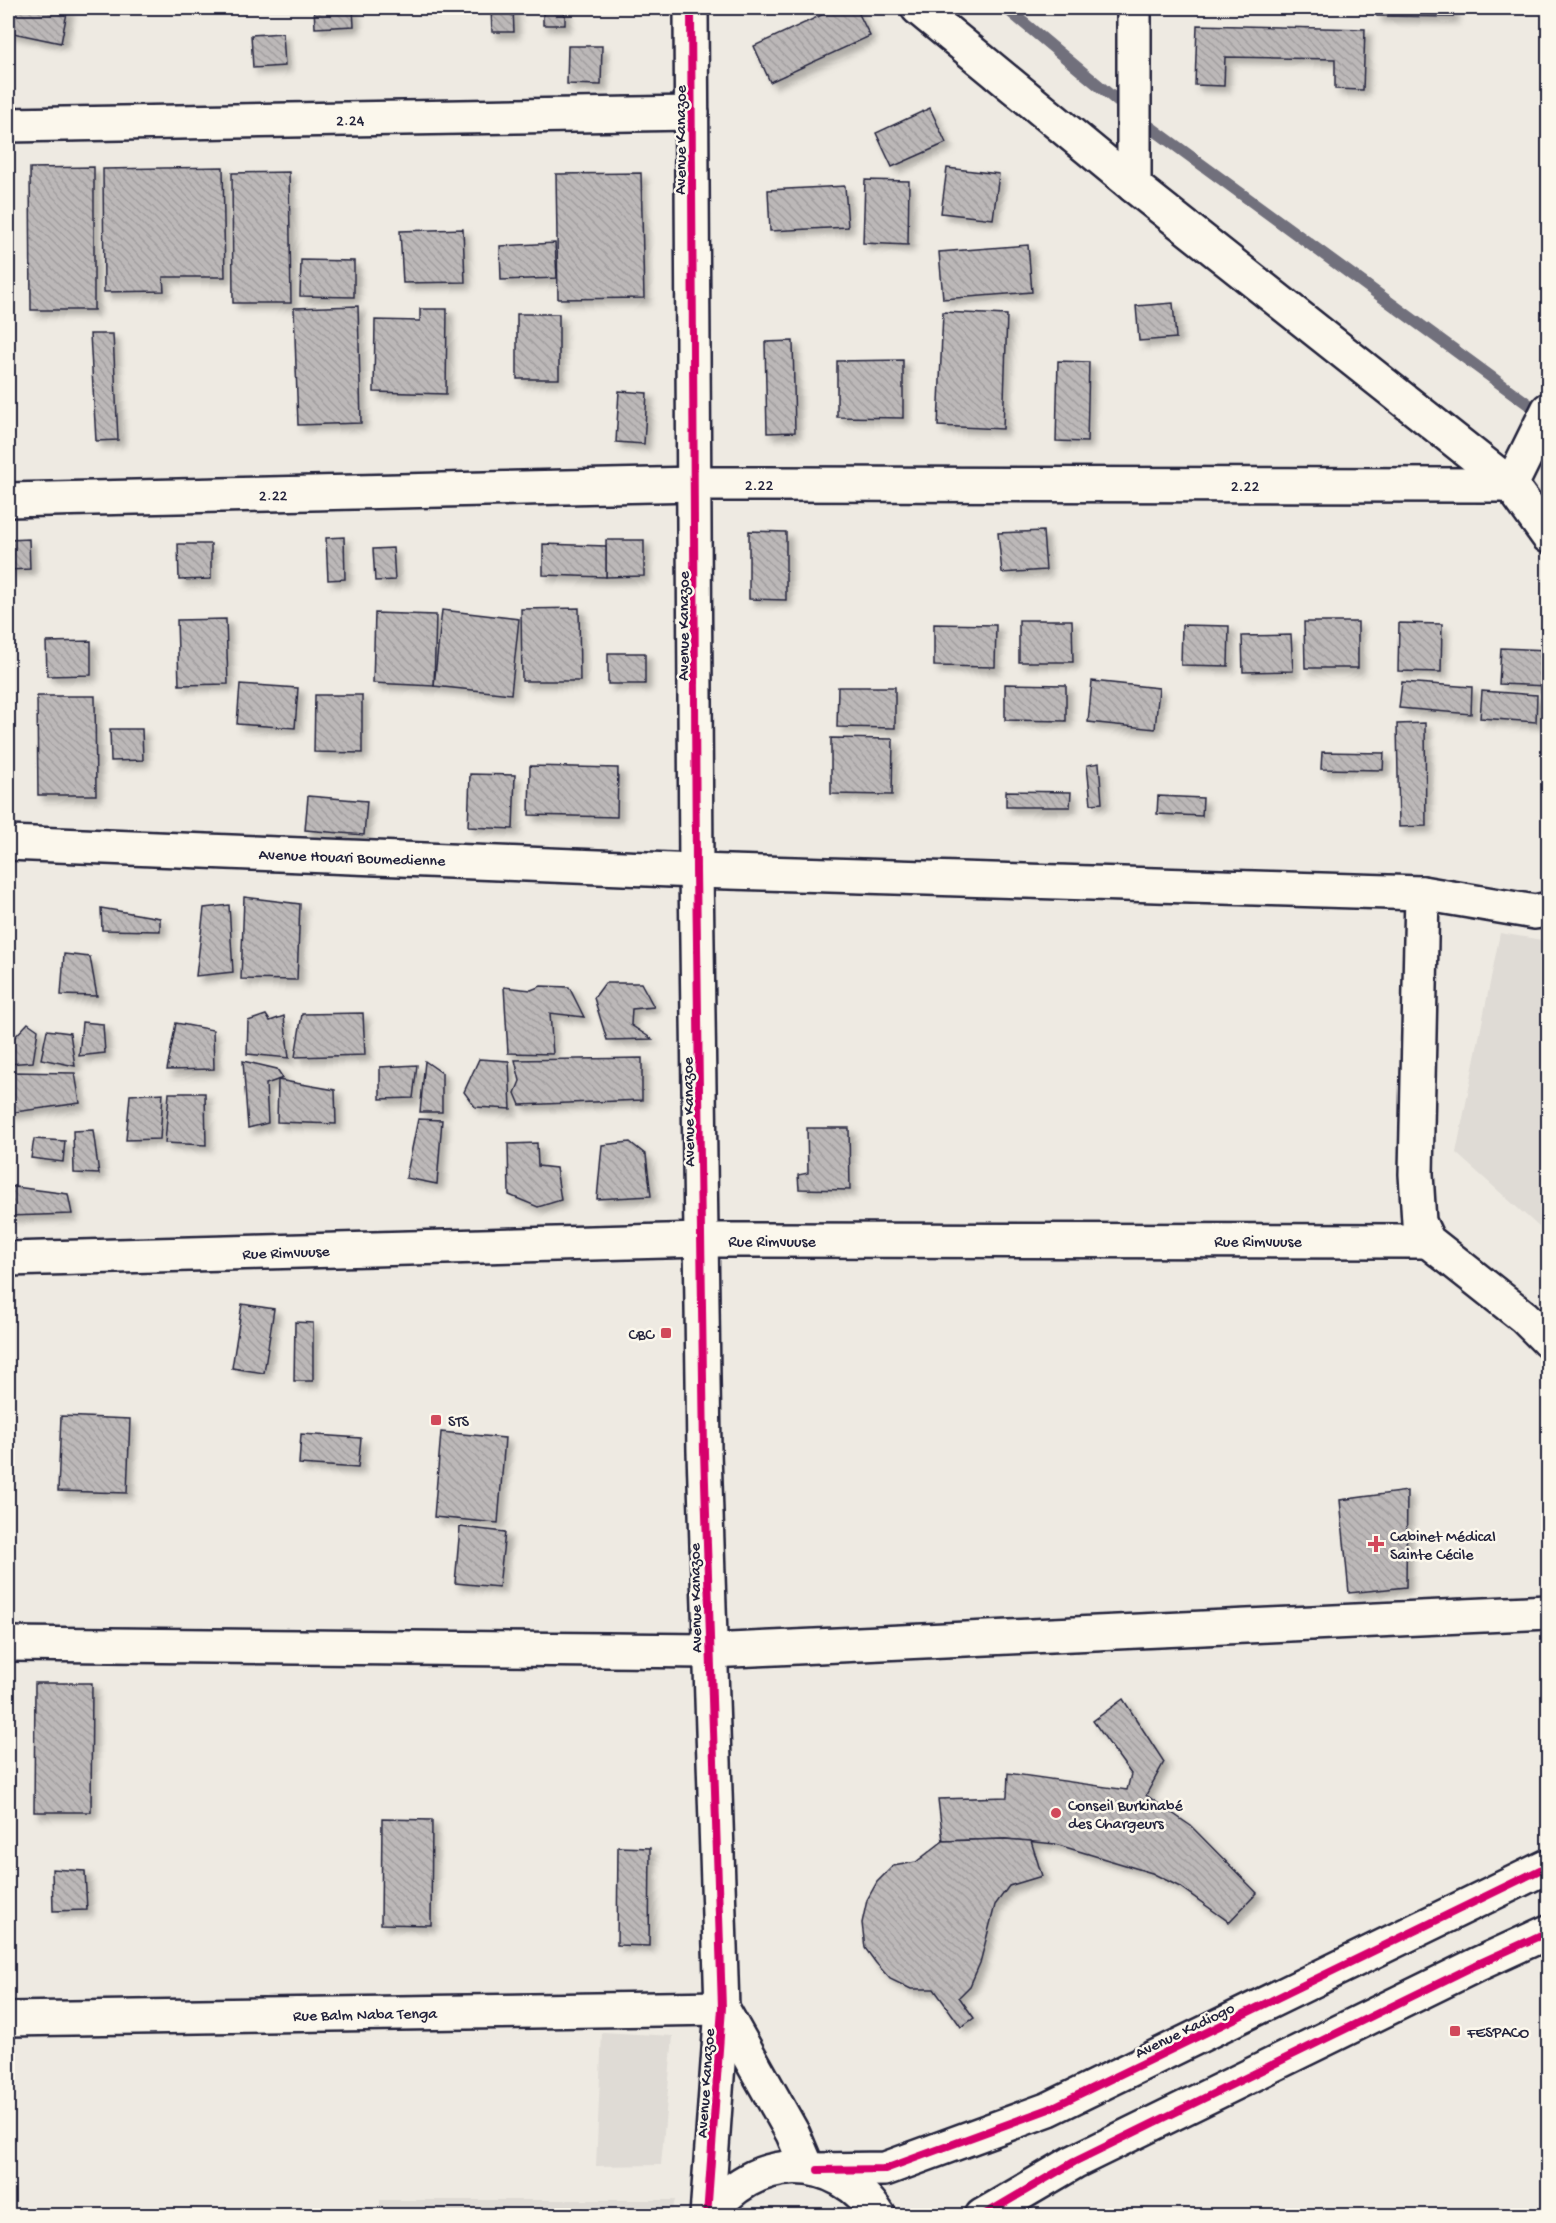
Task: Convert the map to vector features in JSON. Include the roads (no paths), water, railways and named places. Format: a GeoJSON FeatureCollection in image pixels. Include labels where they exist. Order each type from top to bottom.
{"type":"FeatureCollection","features":[{"type":"Feature","properties":{"kind":"main road","name":"Avenue Kanazoe"},"geometry":{"type":"LineString","coordinates":[[691,8],[696,871],[709,1651],[722,2008],[708,2216]]}},
{"type":"Feature","properties":{"kind":"main road"},"geometry":{"type":"LineString","coordinates":[[918,8],[1134,186],[1511,485],[1548,536]]}},
{"type":"Feature","properties":{"kind":"main road"},"geometry":{"type":"LineString","coordinates":[[1134,8],[1134,186]]}},
{"type":"Feature","properties":{"kind":"main road","name":"2.24"},"geometry":{"type":"LineString","coordinates":[[8,125],[692,113]]}},
{"type":"Feature","properties":{"kind":"main road"},"geometry":{"type":"LineString","coordinates":[[1511,485],[1548,410]]}},
{"type":"Feature","properties":{"kind":"main road","name":"2.22"},"geometry":{"type":"LineString","coordinates":[[8,500],[695,484],[1511,485]]}},
{"type":"Feature","properties":{"kind":"main road","name":"Avenue Houari Boumedienne"},"geometry":{"type":"LineString","coordinates":[[8,843],[696,871],[1422,893],[1535,912],[1548,909]]}},
{"type":"Feature","properties":{"kind":"main road"},"geometry":{"type":"LineString","coordinates":[[1422,893],[1416,1174],[1419,1221],[1428,1241],[1533,1324],[1548,1341]]}},
{"type":"Feature","properties":{"kind":"main road","name":"Rue Rimvuuse"},"geometry":{"type":"LineString","coordinates":[[8,1259],[702,1240],[1428,1241]]}},
{"type":"Feature","properties":{"kind":"main road"},"geometry":{"type":"LineString","coordinates":[[8,1644],[709,1651],[1548,1612]]}},
{"type":"Feature","properties":{"kind":"main road","name":"Avenue Kadiogo"},"geometry":{"type":"LineString","coordinates":[[708,2216],[734,2187],[753,2176],[774,2169],[885,2169],[1049,2109],[1548,1866]]}},
{"type":"Feature","properties":{"kind":"main road"},"geometry":{"type":"LineString","coordinates":[[982,2216],[1074,2162],[1465,1970],[1548,1932]]}},
{"type":"Feature","properties":{"kind":"main road"},"geometry":{"type":"LineString","coordinates":[[722,2008],[812,2169],[852,2185],[879,2216]]}},
{"type":"Feature","properties":{"kind":"main road","name":"Rue Balm Naba Tenga"},"geometry":{"type":"LineString","coordinates":[[8,2019],[722,2008]]}},
{"type":"Feature","properties":{"kind":"waterway"},"geometry":{"type":"LineString","coordinates":[[1006,8],[1134,115],[1543,415]]}},
{"type":"Feature","properties":{"kind":"place","name":"CBC"},"geometry":{"type":"Point","coordinates":[666,1333]}},
{"type":"Feature","properties":{"kind":"place","name":"STS"},"geometry":{"type":"Point","coordinates":[436,1420]}},
{"type":"Feature","properties":{"kind":"place","name":"Cabinet Médical Sainte Cécile"},"geometry":{"type":"Point","coordinates":[1376,1544]}},
{"type":"Feature","properties":{"kind":"place","name":"Conseil Burkinabé des Chargeurs"},"geometry":{"type":"Point","coordinates":[1056,1813]}},
{"type":"Feature","properties":{"kind":"place","name":"FESPACO"},"geometry":{"type":"Point","coordinates":[1455,2031]}}]}
